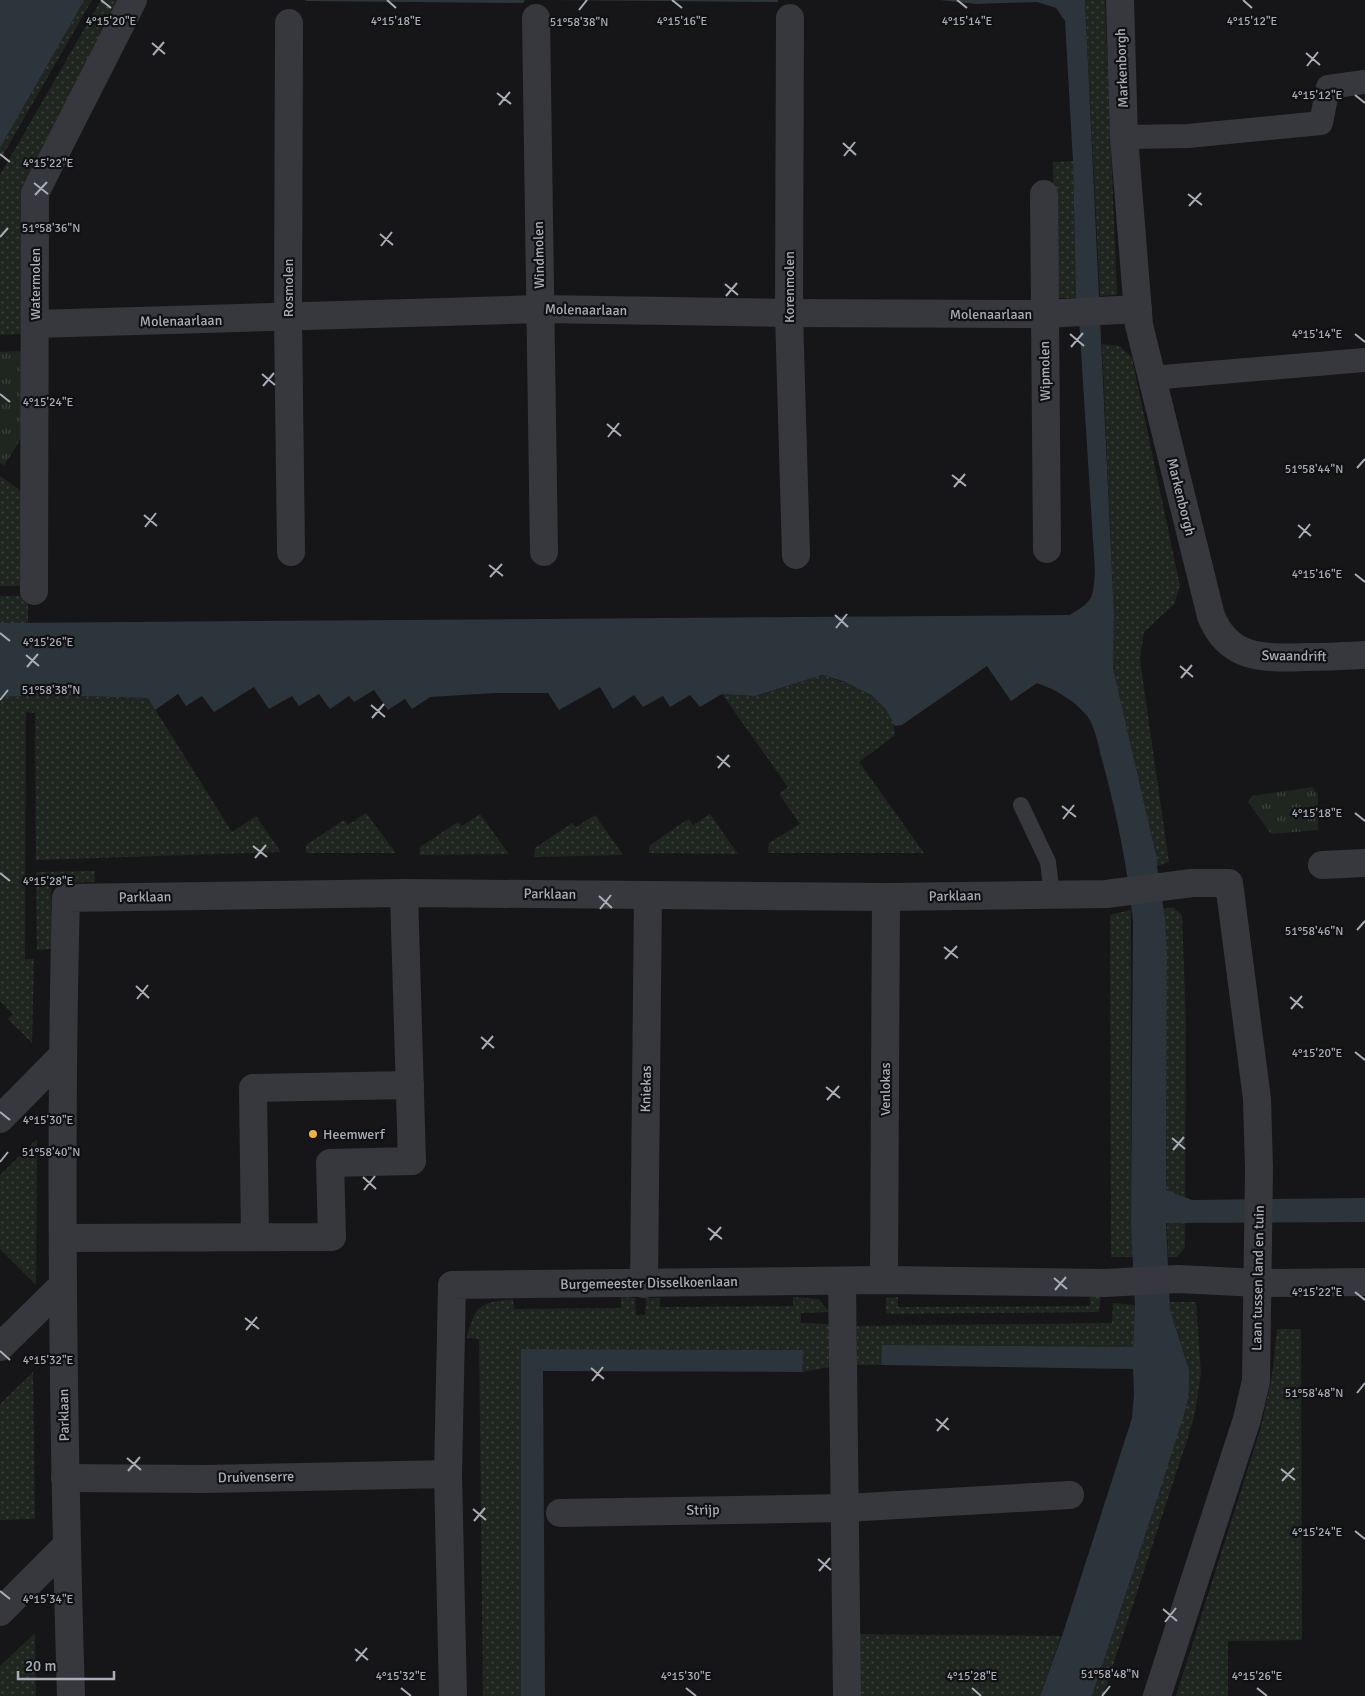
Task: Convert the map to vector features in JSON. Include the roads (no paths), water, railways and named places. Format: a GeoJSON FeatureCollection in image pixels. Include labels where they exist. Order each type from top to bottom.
{"type":"FeatureCollection","features":[{"type":"Feature","properties":{"kind":"street","name":"Watermolen"},"geometry":{"type":"LineString","coordinates":[[34,591],[35,193],[133,0]]}},
{"type":"Feature","properties":{"kind":"street","name":"Markenborgh"},"geometry":{"type":"LineString","coordinates":[[1120,0],[1128,310],[1139,325],[1211,616]]}},
{"type":"Feature","properties":{"kind":"street","name":"Windmolen"},"geometry":{"type":"LineString","coordinates":[[536,18],[544,552]]}},
{"type":"Feature","properties":{"kind":"street","name":"Korenmolen"},"geometry":{"type":"LineString","coordinates":[[790,18],[789,313],[796,555]]}},
{"type":"Feature","properties":{"kind":"street","name":"Rosmolen"},"geometry":{"type":"LineString","coordinates":[[288,23],[288,318],[291,552]]}},
{"type":"Feature","properties":{"kind":"street"},"geometry":{"type":"LineString","coordinates":[[1124,137],[1188,136],[1321,123],[1328,86],[1365,82]]}},
{"type":"Feature","properties":{"kind":"street","name":"Wipmolen"},"geometry":{"type":"LineString","coordinates":[[1044,194],[1053,314],[1047,549]]}},
{"type":"Feature","properties":{"kind":"street","name":"Molenaarlaan"},"geometry":{"type":"LineString","coordinates":[[35,324],[288,318],[540,309],[789,313],[1053,314],[1128,310]]}},
{"type":"Feature","properties":{"kind":"street"},"geometry":{"type":"LineString","coordinates":[[1151,378],[1365,360]]}},
{"type":"Feature","properties":{"kind":"street","name":"Swaandrift"},"geometry":{"type":"LineString","coordinates":[[1211,616],[1215,626],[1226,642],[1245,653],[1268,658],[1365,656]]}},
{"type":"Feature","properties":{"kind":"street"},"geometry":{"type":"LineString","coordinates":[[1322,865],[1365,863]]}},
{"type":"Feature","properties":{"kind":"street","name":"Laan tussen land en tuin"},"geometry":{"type":"LineString","coordinates":[[1157,1696],[1247,1418],[1256,1381],[1260,1185],[1257,1099],[1228,883],[1180,884]]}},
{"type":"Feature","properties":{"kind":"street","name":"Parklaan"},"geometry":{"type":"LineString","coordinates":[[71,1696],[65,1478],[63,1285],[62,1056],[66,898],[404,893],[886,897],[1052,895],[1123,892],[1180,884]]}},
{"type":"Feature","properties":{"kind":"street"},"geometry":{"type":"LineString","coordinates":[[63,1238],[332,1237],[330,1163],[412,1161],[404,893]]}},
{"type":"Feature","properties":{"kind":"street","name":"Kniekas"},"geometry":{"type":"LineString","coordinates":[[644,1284],[648,895]]}},
{"type":"Feature","properties":{"kind":"street","name":"Venlokas"},"geometry":{"type":"LineString","coordinates":[[884,1280],[886,897]]}},
{"type":"Feature","properties":{"kind":"street"},"geometry":{"type":"LineString","coordinates":[[0,1119],[62,1056]]}},
{"type":"Feature","properties":{"kind":"street"},"geometry":{"type":"LineString","coordinates":[[255,1237],[253,1088],[410,1085]]}},
{"type":"Feature","properties":{"kind":"street","name":"Burgemeester Disselkoenlaan"},"geometry":{"type":"LineString","coordinates":[[453,1696],[448,1474],[452,1285],[884,1280],[1125,1283],[1178,1279],[1258,1283],[1365,1282]]}},
{"type":"Feature","properties":{"kind":"street"},"geometry":{"type":"LineString","coordinates":[[842,1281],[847,1696]]}},
{"type":"Feature","properties":{"kind":"street"},"geometry":{"type":"LineString","coordinates":[[0,1347],[63,1285]]}},
{"type":"Feature","properties":{"kind":"street","name":"Druivenserre"},"geometry":{"type":"LineString","coordinates":[[65,1478],[205,1479],[448,1474]]}},
{"type":"Feature","properties":{"kind":"street","name":"Strijp"},"geometry":{"type":"LineString","coordinates":[[560,1513],[846,1508],[1070,1496]]}},
{"type":"Feature","properties":{"kind":"street"},"geometry":{"type":"LineString","coordinates":[[0,1612],[67,1545]]}},
{"type":"Feature","properties":{"kind":"lane"},"geometry":{"type":"LineString","coordinates":[[1021,805],[1048,862],[1052,895]]}},
{"type":"Feature","properties":{"kind":"place","name":"Heemwerf"},"geometry":{"type":"Point","coordinates":[313,1134]}}]}
